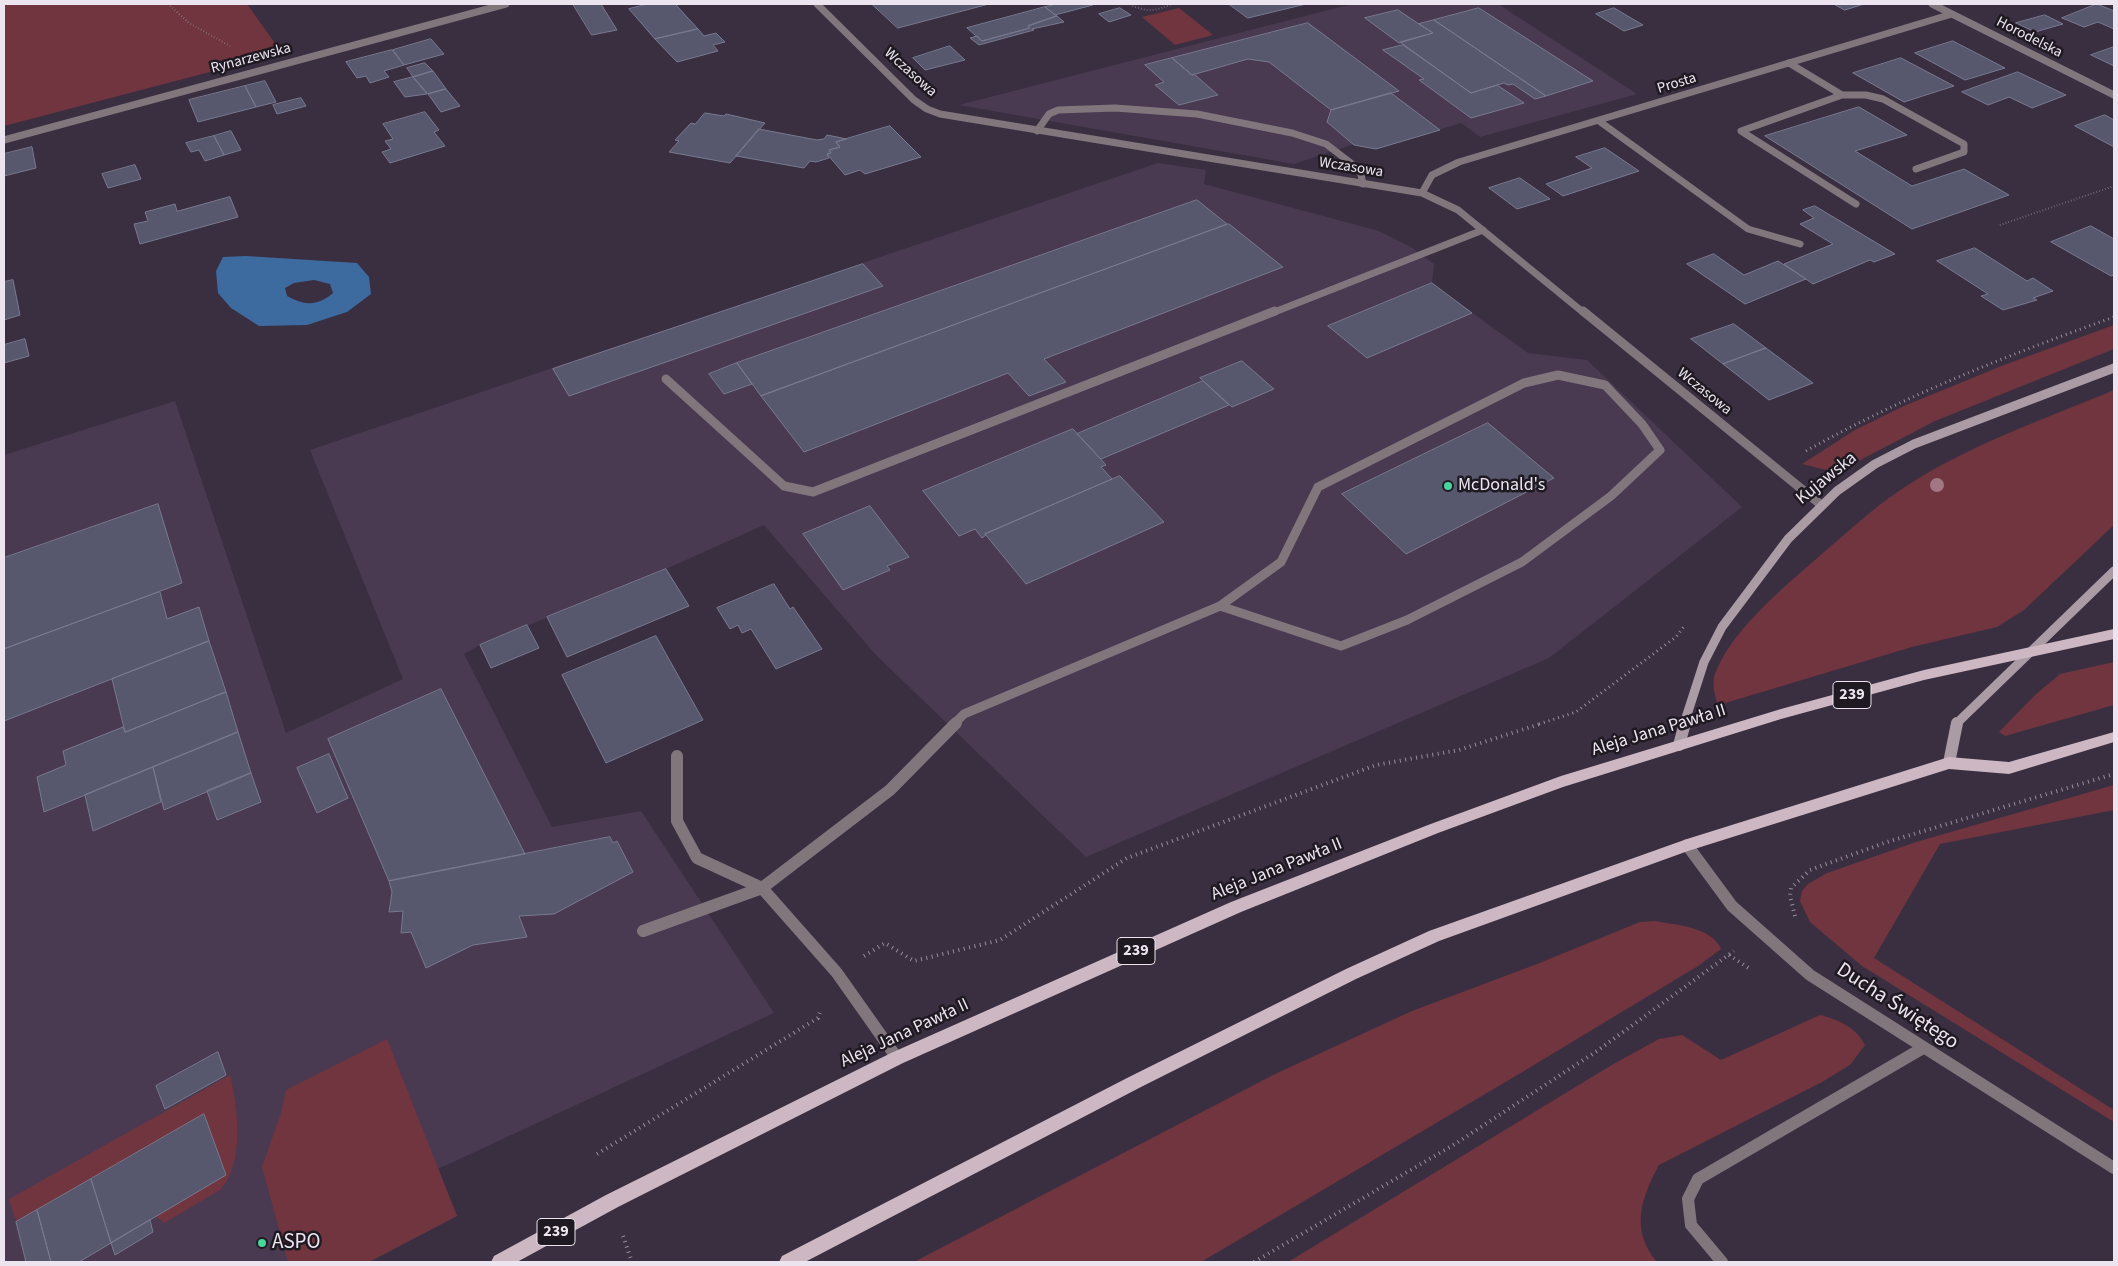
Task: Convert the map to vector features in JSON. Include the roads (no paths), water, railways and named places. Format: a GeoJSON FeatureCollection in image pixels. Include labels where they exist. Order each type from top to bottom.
{"type":"FeatureCollection","features":[{"type":"Feature","properties":{"kind":"main road","name":"Kujawska"},"geometry":{"type":"LineString","coordinates":[[1679,745],[1692,693],[1704,660],[1719,633],[1760,574],[1795,530],[1820,504],[1860,474],[1902,450],[1940,433],[2114,368]]}},
{"type":"Feature","properties":{"kind":"main road"},"geometry":{"type":"LineString","coordinates":[[1949,763],[1957,721],[2027,652],[2114,571]]}},
{"type":"Feature","properties":{"kind":"main road","name":"Aleja Jana Pawła II"},"geometry":{"type":"LineString","coordinates":[[500,1262],[612,1201],[897,1058],[1236,907],[1433,829],[1560,782],[1679,745],[1924,675],[2114,634]]}},
{"type":"Feature","properties":{"kind":"main road"},"geometry":{"type":"LineString","coordinates":[[788,1262],[1017,1142],[1351,974],[1434,936],[1687,845],[1949,763],[2009,768],[2114,737]]}},
{"type":"Feature","properties":{"kind":"street","name":"Rynarzewska"},"geometry":{"type":"LineString","coordinates":[[4,140],[506,4]]}},
{"type":"Feature","properties":{"kind":"street","name":"Wczasowa"},"geometry":{"type":"LineString","coordinates":[[817,4],[914,100],[927,109],[947,116],[1422,193],[1451,205],[1820,504]]}},
{"type":"Feature","properties":{"kind":"street","name":"Horodelska"},"geometry":{"type":"LineString","coordinates":[[1932,4],[2114,95]]}},
{"type":"Feature","properties":{"kind":"street","name":"Prosta"},"geometry":{"type":"LineString","coordinates":[[1422,193],[1428,178],[1440,170],[1952,14]]}},
{"type":"Feature","properties":{"kind":"street"},"geometry":{"type":"LineString","coordinates":[[1789,64],[1842,95]]}},
{"type":"Feature","properties":{"kind":"street"},"geometry":{"type":"LineString","coordinates":[[1856,204],[1741,131],[1842,95],[1866,94],[1883,99],[1964,144],[1964,152],[1916,168]]}},
{"type":"Feature","properties":{"kind":"street"},"geometry":{"type":"LineString","coordinates":[[1037,131],[1049,114],[1058,110],[1115,108],[1197,114],[1292,133],[1326,144],[1360,170],[1363,184]]}},
{"type":"Feature","properties":{"kind":"street"},"geometry":{"type":"LineString","coordinates":[[1599,121],[1748,230],[1800,244]]}},
{"type":"Feature","properties":{"kind":"street"},"geometry":{"type":"LineString","coordinates":[[666,379],[784,486],[813,492],[1483,230]]}},
{"type":"Feature","properties":{"kind":"street"},"geometry":{"type":"LineString","coordinates":[[643,931],[762,888],[890,790],[964,714],[1220,606],[1281,562],[1318,487],[1524,383],[1558,375],[1605,385],[1642,424],[1660,450],[1611,496],[1522,562],[1407,620],[1342,646],[1220,606]]}},
{"type":"Feature","properties":{"kind":"street"},"geometry":{"type":"LineString","coordinates":[[677,756],[676,821],[697,858],[762,888],[837,973],[897,1058]]}},
{"type":"Feature","properties":{"kind":"street","name":"Ducha Świętego"},"geometry":{"type":"LineString","coordinates":[[1687,845],[1732,906],[1810,974],[1923,1048],[2114,1168]]}},
{"type":"Feature","properties":{"kind":"street"},"geometry":{"type":"LineString","coordinates":[[1722,1262],[1691,1225],[1688,1199],[1698,1179],[1923,1048]]}},
{"type":"Feature","properties":{"kind":"water"},"geometry":{"type":"Polygon","coordinates":[[[246,256],[357,263],[369,277],[371,294],[347,312],[307,325],[259,326],[231,308],[218,293],[216,271],[223,257],[246,256]],[[314,280],[294,283],[285,288],[287,296],[299,302],[311,303],[322,300],[333,293],[330,284],[314,280]]]}},
{"type":"Feature","properties":{"kind":"place","name":"McDonald's"},"geometry":{"type":"Point","coordinates":[1448,486]}},
{"type":"Feature","properties":{"kind":"place","name":"ASPO"},"geometry":{"type":"Point","coordinates":[262,1243]}}]}
